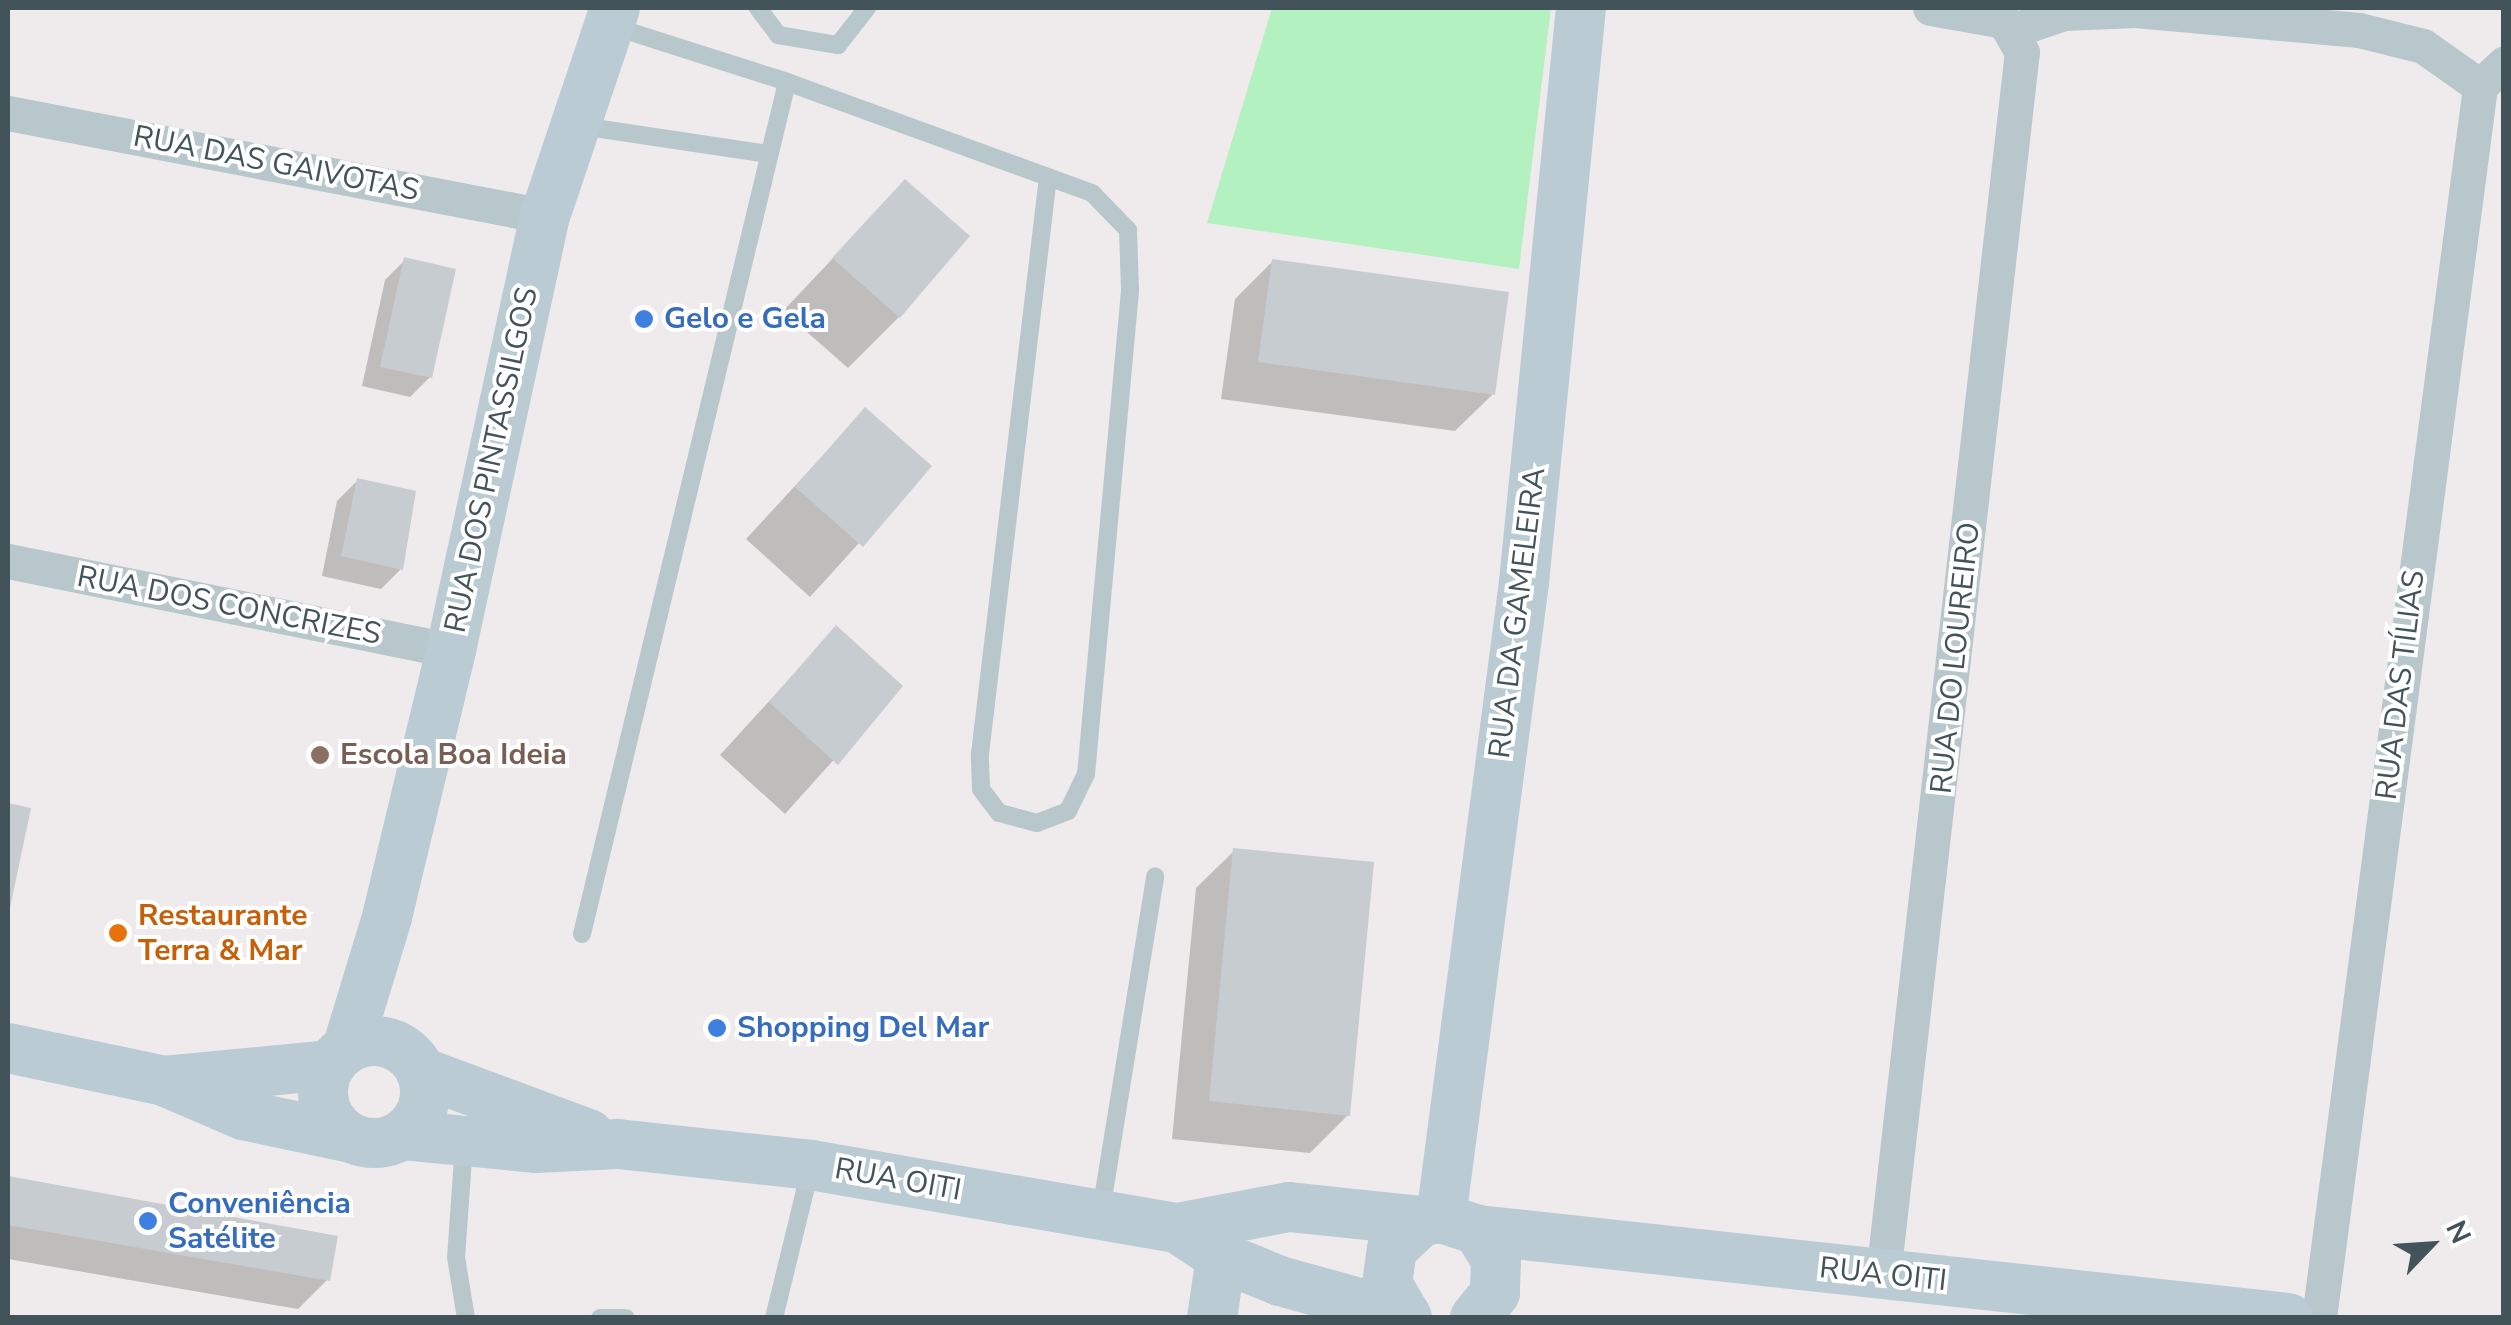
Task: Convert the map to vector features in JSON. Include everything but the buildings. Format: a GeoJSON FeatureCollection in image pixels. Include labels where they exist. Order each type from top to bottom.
{"type":"FeatureCollection","features":[{"type":"Feature","properties":{"kind":"main road","name":"RUA DA GAMELEIRA"},"geometry":{"type":"LineString","coordinates":[[1447,1223],[1524,582],[1581,8]]}},
{"type":"Feature","properties":{"kind":"main road","name":"RUA DOS PINTASSILGOS"},"geometry":{"type":"LineString","coordinates":[[339,1057],[387,918],[451,650],[545,216],[612,16]]}},
{"type":"Feature","properties":{"kind":"main road","name":"RUA DOS PINTASSILGOS"},"geometry":{"type":"LineString","coordinates":[[387,918],[409,1059]]}},
{"type":"Feature","properties":{"kind":"main road"},"geometry":{"type":"LineString","coordinates":[[8,1048],[164,1080],[243,1114],[351,1138],[386,1142],[402,1135],[423,1108],[409,1059],[372,1041],[339,1057],[164,1080]]}},
{"type":"Feature","properties":{"kind":"main road"},"geometry":{"type":"LineString","coordinates":[[339,1057],[323,1098],[337,1128],[351,1138]]}},
{"type":"Feature","properties":{"kind":"main road","name":"RUA OITI"},"geometry":{"type":"LineString","coordinates":[[409,1059],[618,1144]]}},
{"type":"Feature","properties":{"kind":"main road","name":"RUA OITI"},"geometry":{"type":"LineString","coordinates":[[402,1135],[536,1148],[618,1144],[811,1165],[1177,1228],[1290,1208],[2288,1318]]}},
{"type":"Feature","properties":{"kind":"main road"},"geometry":{"type":"LineString","coordinates":[[1407,1317],[1392,1298],[1387,1266],[1401,1235],[1447,1223],[1490,1243],[1498,1275],[1488,1307],[1474,1318]]}},
{"type":"Feature","properties":{"kind":"main road","name":"RUA OITI"},"geometry":{"type":"LineString","coordinates":[[1177,1228],[1221,1257],[1407,1317]]}},
{"type":"Feature","properties":{"kind":"main road"},"geometry":{"type":"LineString","coordinates":[[1212,1318],[1221,1257]]}},
{"type":"Feature","properties":{"kind":"street"},"geometry":{"type":"LineString","coordinates":[[1930,8],[2004,21],[2017,35],[2064,13],[2135,10],[2359,30],[2423,46],[2492,75]]}},
{"type":"Feature","properties":{"kind":"street","name":"RUA DO LOUREIRO"},"geometry":{"type":"LineString","coordinates":[[1882,1274],[1955,672],[2017,35]]}},
{"type":"Feature","properties":{"kind":"street","name":"RUA DAS TÍLIAS"},"geometry":{"type":"LineString","coordinates":[[2319,1318],[2492,75]]}},
{"type":"Feature","properties":{"kind":"street","name":"RUA DAS GAIVOTAS"},"geometry":{"type":"LineString","coordinates":[[8,112],[545,216]]}},
{"type":"Feature","properties":{"kind":"street","name":"RUA DOS CONCRIZES"},"geometry":{"type":"LineString","coordinates":[[8,561],[451,650]]}},
{"type":"Feature","properties":{"kind":"lane"},"geometry":{"type":"LineString","coordinates":[[758,8],[778,36],[838,44],[868,8]]}},
{"type":"Feature","properties":{"kind":"lane"},"geometry":{"type":"LineString","coordinates":[[612,16],[1092,193],[1128,230],[1130,291],[1086,774],[1068,810],[1038,822],[999,813],[981,789],[980,754],[1048,177]]}},
{"type":"Feature","properties":{"kind":"lane"},"geometry":{"type":"LineString","coordinates":[[582,934],[787,82]]}},
{"type":"Feature","properties":{"kind":"lane"},"geometry":{"type":"LineString","coordinates":[[576,126],[769,154]]}},
{"type":"Feature","properties":{"kind":"lane"},"geometry":{"type":"LineString","coordinates":[[1100,1215],[1155,876]]}},
{"type":"Feature","properties":{"kind":"lane"},"geometry":{"type":"LineString","coordinates":[[464,1141],[456,1257],[466,1318]]}},
{"type":"Feature","properties":{"kind":"lane"},"geometry":{"type":"LineString","coordinates":[[774,1318],[811,1165]]}},
{"type":"Feature","properties":{"kind":"lane"},"geometry":{"type":"LineString","coordinates":[[600,1318],[626,1318]]}},
{"type":"Feature","properties":{"kind":"green space"},"geometry":{"type":"Polygon","coordinates":[[[1272,8],[1551,8],[1519,269],[1207,223],[1272,8]]]}},
{"type":"Feature","properties":{"kind":"place","name":"Gelo e Gela"},"geometry":{"type":"Point","coordinates":[644,319]}},
{"type":"Feature","properties":{"kind":"place","name":"Escola Boa Ideia"},"geometry":{"type":"Point","coordinates":[320,755]}},
{"type":"Feature","properties":{"kind":"place","name":"Restaurante Terra & Mar"},"geometry":{"type":"Point","coordinates":[118,933]}},
{"type":"Feature","properties":{"kind":"place","name":"Shopping Del Mar"},"geometry":{"type":"Point","coordinates":[717,1028]}},
{"type":"Feature","properties":{"kind":"place","name":"Conveniência Satélite"},"geometry":{"type":"Point","coordinates":[148,1221]}}]}
